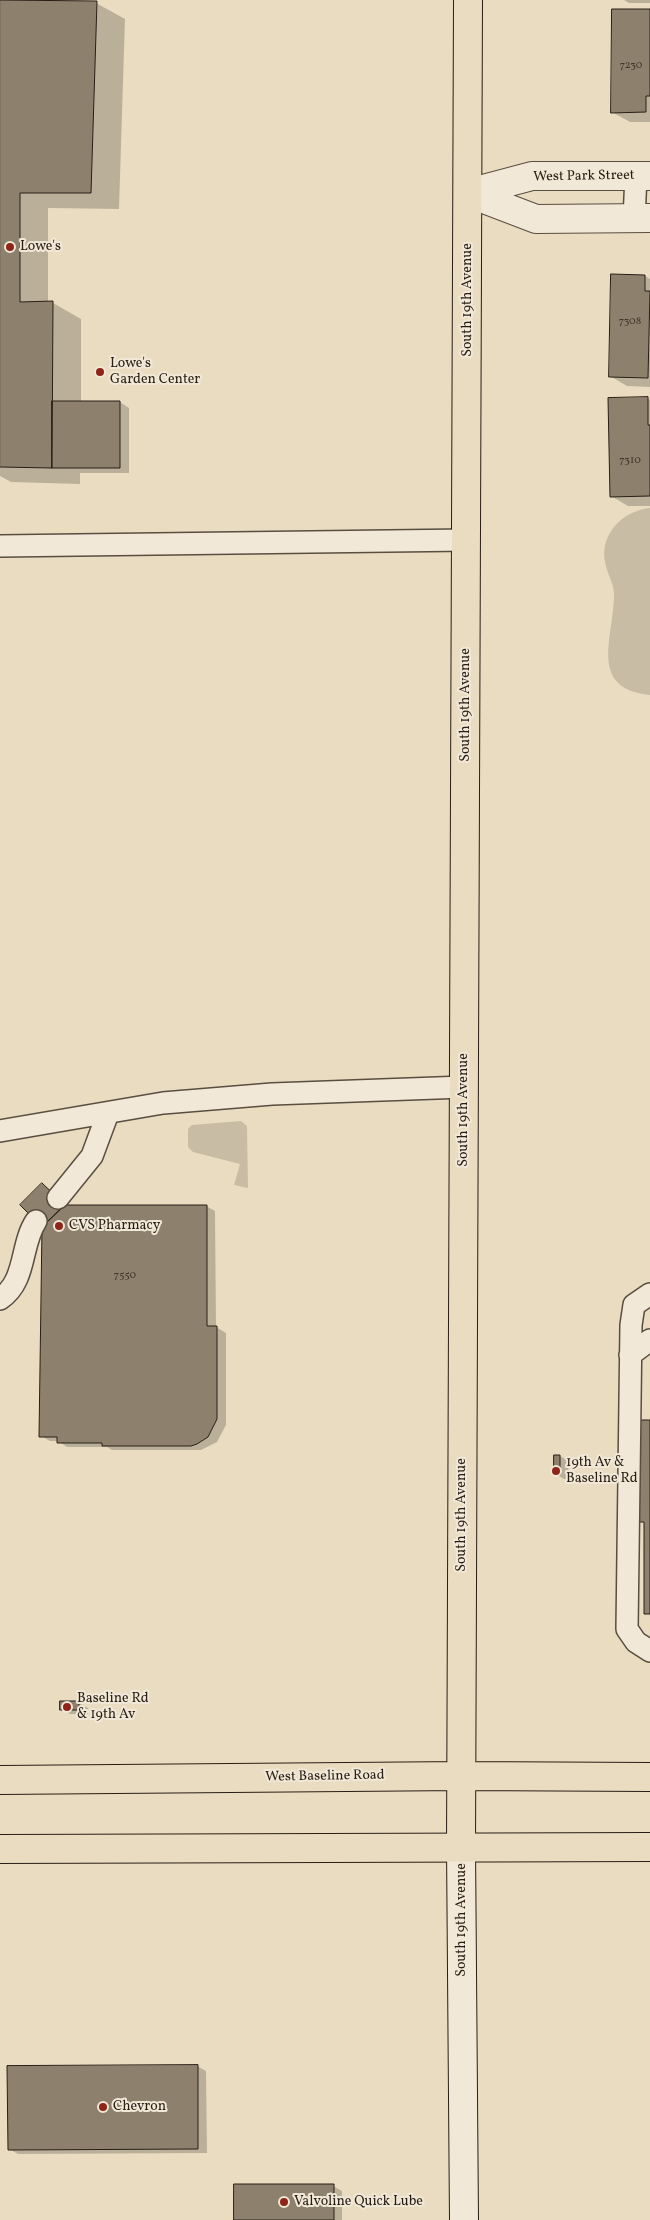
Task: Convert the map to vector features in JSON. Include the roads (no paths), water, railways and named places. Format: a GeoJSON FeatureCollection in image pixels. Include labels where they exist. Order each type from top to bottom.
{"type":"FeatureCollection","features":[{"type":"Feature","properties":{"kind":"main road","name":"South 19th Avenue"},"geometry":{"type":"LineString","coordinates":[[464,2220],[461,1776],[468,0]]}},
{"type":"Feature","properties":{"kind":"main road","name":"West Park Street"},"geometry":{"type":"LineString","coordinates":[[468,192],[532,176],[643,176]]}},
{"type":"Feature","properties":{"kind":"main road"},"geometry":{"type":"LineString","coordinates":[[468,192],[536,219],[642,218]]}},
{"type":"Feature","properties":{"kind":"main road","name":"West Baseline Road"},"geometry":{"type":"LineString","coordinates":[[0,1780],[461,1776],[650,1777]]}},
{"type":"Feature","properties":{"kind":"main road"},"geometry":{"type":"LineString","coordinates":[[0,1849],[462,1846],[650,1847]]}},
{"type":"Feature","properties":{"kind":"lane"},"geometry":{"type":"LineString","coordinates":[[642,218],[643,176]]}},
{"type":"Feature","properties":{"kind":"lane"},"geometry":{"type":"LineString","coordinates":[[0,546],[467,540]]}},
{"type":"Feature","properties":{"kind":"lane"},"geometry":{"type":"LineString","coordinates":[[0,1131],[163,1103],[272,1094],[464,1087]]}},
{"type":"Feature","properties":{"kind":"lane"},"geometry":{"type":"LineString","coordinates":[[58,1198],[92,1156],[108,1113]]}},
{"type":"Feature","properties":{"kind":"lane"},"geometry":{"type":"LineString","coordinates":[[0,1299],[13,1287],[20,1273],[26,1240],[36,1220]]}},
{"type":"Feature","properties":{"kind":"lane"},"geometry":{"type":"LineString","coordinates":[[650,1294],[634,1305],[631,1324],[627,1629],[636,1642],[650,1651]]}},
{"type":"Feature","properties":{"kind":"lane"},"geometry":{"type":"LineString","coordinates":[[630,1355],[650,1340]]}},
{"type":"Feature","properties":{"kind":"place","name":"Lowe's"},"geometry":{"type":"Point","coordinates":[10,247]}},
{"type":"Feature","properties":{"kind":"place","name":"Lowe's Garden Center"},"geometry":{"type":"Point","coordinates":[100,372]}},
{"type":"Feature","properties":{"kind":"place","name":"CVS Pharmacy"},"geometry":{"type":"Point","coordinates":[59,1226]}},
{"type":"Feature","properties":{"kind":"place","name":"19th Av & Baseline Rd"},"geometry":{"type":"Point","coordinates":[556,1471]}},
{"type":"Feature","properties":{"kind":"place","name":"Baseline Rd & 19th Av"},"geometry":{"type":"Point","coordinates":[67,1707]}},
{"type":"Feature","properties":{"kind":"place","name":"Chevron"},"geometry":{"type":"Point","coordinates":[103,2107]}},
{"type":"Feature","properties":{"kind":"place","name":"Valvoline Quick Lube"},"geometry":{"type":"Point","coordinates":[284,2202]}}]}
